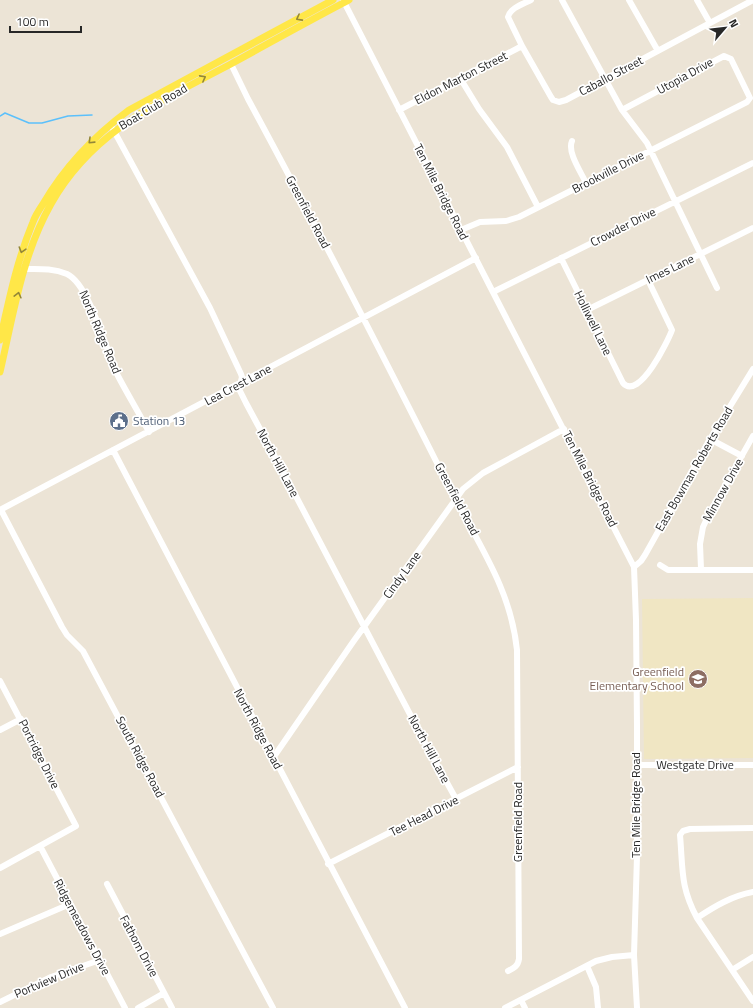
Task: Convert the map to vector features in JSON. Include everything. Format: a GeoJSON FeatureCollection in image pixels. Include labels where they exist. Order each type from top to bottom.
{"type":"FeatureCollection","features":[{"type":"Feature","properties":{"kind":"main road","name":"Boat Club Road"},"geometry":{"type":"LineString","coordinates":[[0,340],[23,246],[33,220],[51,189],[92,140],[129,110],[333,0]]}},
{"type":"Feature","properties":{"kind":"main road","name":"Boat Club Road"},"geometry":{"type":"LineString","coordinates":[[0,372],[25,269],[39,229],[51,204],[78,165],[114,131],[130,119],[346,1]]}},
{"type":"Feature","properties":{"kind":"street","name":"Caballo Street"},"geometry":{"type":"LineString","coordinates":[[531,0],[513,9],[509,14],[510,22],[551,97],[557,102],[562,102],[753,0]]}},
{"type":"Feature","properties":{"kind":"street"},"geometry":{"type":"LineString","coordinates":[[562,0],[622,110],[640,132],[718,288]]}},
{"type":"Feature","properties":{"kind":"street"},"geometry":{"type":"LineString","coordinates":[[629,0],[658,51]]}},
{"type":"Feature","properties":{"kind":"street"},"geometry":{"type":"LineString","coordinates":[[697,0],[710,24]]}},
{"type":"Feature","properties":{"kind":"street","name":"Ten Mile Bridge Road"},"geometry":{"type":"LineString","coordinates":[[346,1],[399,110],[634,567],[636,620],[636,856],[634,955],[637,1008]]}},
{"type":"Feature","properties":{"kind":"street","name":"Eldon Marton Street"},"geometry":{"type":"LineString","coordinates":[[399,110],[522,46]]}},
{"type":"Feature","properties":{"kind":"street","name":"Utopia Drive"},"geometry":{"type":"LineString","coordinates":[[622,110],[724,56],[731,59],[750,98]]}},
{"type":"Feature","properties":{"kind":"street","name":"Greenfield Road"},"geometry":{"type":"LineString","coordinates":[[231,64],[364,318],[456,499],[480,542],[497,578],[511,615],[518,650],[520,959],[514,968],[508,971]]}},
{"type":"Feature","properties":{"kind":"street"},"geometry":{"type":"LineString","coordinates":[[460,78],[479,109],[507,147],[538,207]]}},
{"type":"Feature","properties":{"kind":"street","name":"Brookville Drive"},"geometry":{"type":"LineString","coordinates":[[461,230],[480,222],[512,220],[747,102],[750,98]]}},
{"type":"Feature","properties":{"kind":"street","name":"North Hill Lane"},"geometry":{"type":"LineString","coordinates":[[110,124],[210,308],[241,374],[239,388],[246,403],[456,799]]}},
{"type":"Feature","properties":{"kind":"street"},"geometry":{"type":"LineString","coordinates":[[572,141],[570,144],[571,151],[586,183]]}},
{"type":"Feature","properties":{"kind":"street","name":"Crowder Drive"},"geometry":{"type":"LineString","coordinates":[[493,292],[753,163]]}},
{"type":"Feature","properties":{"kind":"street","name":"Imes Lane"},"geometry":{"type":"LineString","coordinates":[[587,310],[753,228]]}},
{"type":"Feature","properties":{"kind":"street","name":"Lea Crest Lane"},"geometry":{"type":"LineString","coordinates":[[1,510],[476,258]]}},
{"type":"Feature","properties":{"kind":"street","name":"Holliwell Lane"},"geometry":{"type":"LineString","coordinates":[[561,258],[623,383],[627,386],[632,386],[644,378],[652,367],[672,330],[648,280]]}},
{"type":"Feature","properties":{"kind":"street","name":"North Ridge Road"},"geometry":{"type":"LineString","coordinates":[[25,269],[49,269],[67,274],[79,284],[93,309],[110,358],[118,376],[149,432]]}},
{"type":"Feature","properties":{"kind":"street","name":"East Bowman Roberts Road"},"geometry":{"type":"LineString","coordinates":[[634,567],[642,561],[710,439],[753,369]]}},
{"type":"Feature","properties":{"kind":"street","name":"Cindy Lane"},"geometry":{"type":"LineString","coordinates":[[273,758],[464,489],[483,473],[564,429]]}},
{"type":"Feature","properties":{"kind":"street","name":"Minnow Drive"},"geometry":{"type":"LineString","coordinates":[[701,569],[700,544],[703,527],[753,436]]}},
{"type":"Feature","properties":{"kind":"street"},"geometry":{"type":"LineString","coordinates":[[710,439],[742,456]]}},
{"type":"Feature","properties":{"kind":"street","name":"North Ridge Road"},"geometry":{"type":"LineString","coordinates":[[113,450],[328,864],[405,1008]]}},
{"type":"Feature","properties":{"kind":"street","name":"South Ridge Road"},"geometry":{"type":"LineString","coordinates":[[1,510],[62,627],[67,635],[84,651],[273,1008]]}},
{"type":"Feature","properties":{"kind":"street"},"geometry":{"type":"LineString","coordinates":[[660,565],[668,570],[753,570]]}},
{"type":"Feature","properties":{"kind":"street","name":"Portridge Drive"},"geometry":{"type":"LineString","coordinates":[[0,681],[76,826],[40,846]]}},
{"type":"Feature","properties":{"kind":"street"},"geometry":{"type":"LineString","coordinates":[[0,730],[21,719]]}},
{"type":"Feature","properties":{"kind":"street","name":"Westgate Drive"},"geometry":{"type":"LineString","coordinates":[[636,765],[753,764]]}},
{"type":"Feature","properties":{"kind":"street","name":"Tee Head Drive"},"geometry":{"type":"LineString","coordinates":[[328,864],[518,767]]}},
{"type":"Feature","properties":{"kind":"street"},"geometry":{"type":"LineString","coordinates":[[753,828],[690,829],[683,831],[680,835],[683,880],[686,894],[697,918],[753,1001]]}},
{"type":"Feature","properties":{"kind":"street"},"geometry":{"type":"LineString","coordinates":[[0,868],[40,846]]}},
{"type":"Feature","properties":{"kind":"street","name":"Ridgemeadows Drive"},"geometry":{"type":"LineString","coordinates":[[40,846],[125,1008]]}},
{"type":"Feature","properties":{"kind":"street","name":"Fathom Drive"},"geometry":{"type":"LineString","coordinates":[[107,884],[172,1008]]}},
{"type":"Feature","properties":{"kind":"street"},"geometry":{"type":"LineString","coordinates":[[697,918],[732,897],[753,892]]}},
{"type":"Feature","properties":{"kind":"street"},"geometry":{"type":"LineString","coordinates":[[0,934],[70,904]]}},
{"type":"Feature","properties":{"kind":"street"},"geometry":{"type":"LineString","coordinates":[[506,1008],[587,966],[604,959],[634,955]]}},
{"type":"Feature","properties":{"kind":"street"},"geometry":{"type":"LineString","coordinates":[[732,970],[753,957]]}},
{"type":"Feature","properties":{"kind":"street","name":"Portview Drive"},"geometry":{"type":"LineString","coordinates":[[0,1002],[51,977],[100,960]]}},
{"type":"Feature","properties":{"kind":"street"},"geometry":{"type":"LineString","coordinates":[[587,966],[596,987],[598,1008]]}},
{"type":"Feature","properties":{"kind":"street"},"geometry":{"type":"LineString","coordinates":[[138,1008],[164,994]]}},
{"type":"Feature","properties":{"kind":"street"},"geometry":{"type":"LineString","coordinates":[[521,1000],[525,1008]]}},
{"type":"Feature","properties":{"kind":"shaded area","name":"Greenfield Elementary School"},"geometry":{"type":"Polygon","coordinates":[[[753,598],[753,758],[644,759],[642,599],[753,598]]]}},
{"type":"Feature","properties":{"kind":"waterway"},"geometry":{"type":"LineString","coordinates":[[0,116],[5,113],[29,123],[42,123],[68,116],[92,115]]}},
{"type":"Feature","properties":{"kind":"place","name":"Station 13"},"geometry":{"type":"Point","coordinates":[119,421]}},
{"type":"Feature","properties":{"kind":"place","name":"Greenfield Elementary School"},"geometry":{"type":"Point","coordinates":[698,679]}}]}
